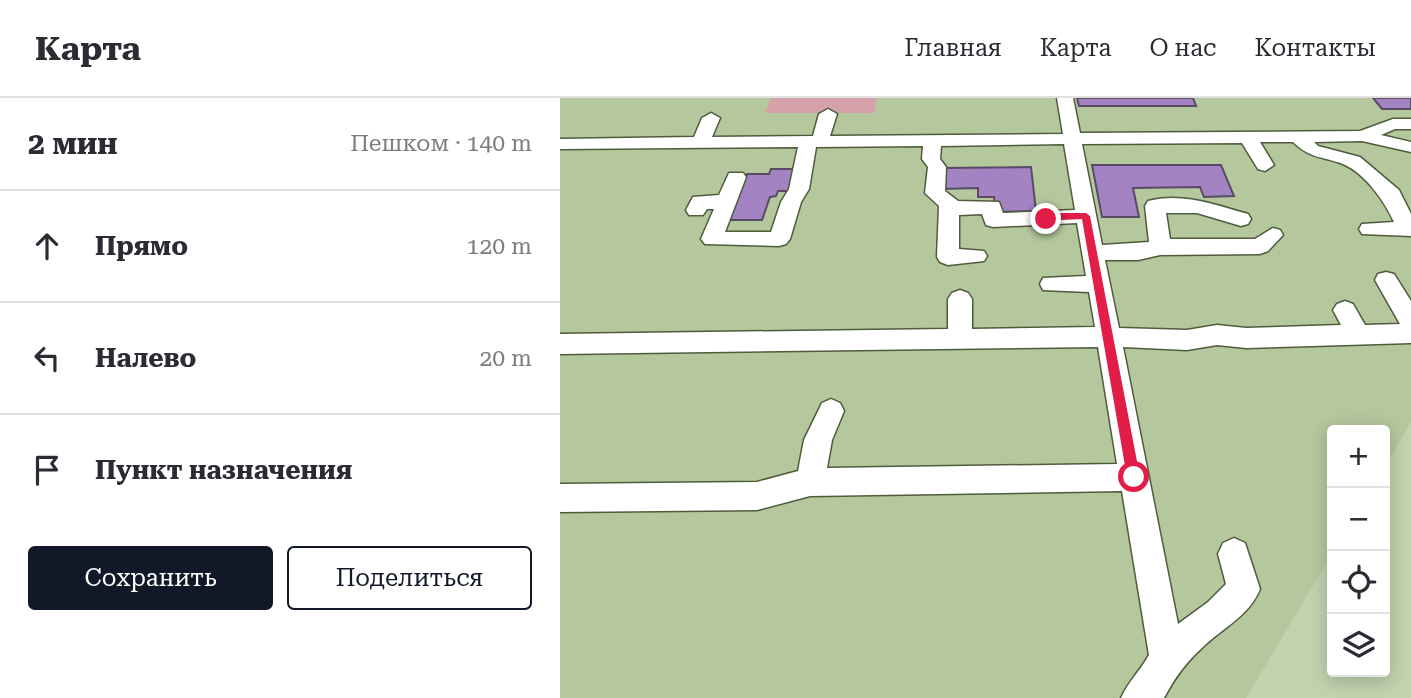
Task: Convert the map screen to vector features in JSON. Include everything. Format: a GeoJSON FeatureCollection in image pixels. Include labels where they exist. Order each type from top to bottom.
{"type":"FeatureCollection","features":[{"type":"Feature","properties":{"kind":"lane"},"geometry":{"type":"LineString","coordinates":[[1065,98],[1167,658]]}},
{"type":"Feature","properties":{"kind":"lane"},"geometry":{"type":"LineString","coordinates":[[736,177],[712,239],[779,239],[814,141],[828,114]]}},
{"type":"Feature","properties":{"kind":"lane"},"geometry":{"type":"LineString","coordinates":[[701,143],[711,118]]}},
{"type":"Feature","properties":{"kind":"lane"},"geometry":{"type":"LineString","coordinates":[[1353,136],[1393,124],[1411,124]]}},
{"type":"Feature","properties":{"kind":"lane"},"geometry":{"type":"LineString","coordinates":[[1297,136],[1312,150],[1353,161],[1402,195],[1410,229],[1369,229]]}},
{"type":"Feature","properties":{"kind":"lane"},"geometry":{"type":"LineString","coordinates":[[560,144],[1353,136],[1411,147]]}},
{"type":"Feature","properties":{"kind":"lane"},"geometry":{"type":"LineString","coordinates":[[1248,137],[1265,165]]}},
{"type":"Feature","properties":{"kind":"lane"},"geometry":{"type":"LineString","coordinates":[[932,140],[932,159],[937,167],[935,193],[954,208],[992,207],[993,220],[1086,216]]}},
{"type":"Feature","properties":{"kind":"lane"},"geometry":{"type":"LineString","coordinates":[[696,210],[700,202],[726,202]]}},
{"type":"Feature","properties":{"kind":"lane"},"geometry":{"type":"LineString","coordinates":[[948,203],[948,257],[976,256]]}},
{"type":"Feature","properties":{"kind":"lane"},"geometry":{"type":"LineString","coordinates":[[1160,247],[1155,206],[1198,206],[1241,219]]}},
{"type":"Feature","properties":{"kind":"lane"},"geometry":{"type":"LineString","coordinates":[[1005,220],[1006,242]]}},
{"type":"Feature","properties":{"kind":"lane"},"geometry":{"type":"LineString","coordinates":[[1093,253],[1138,252],[1160,247],[1260,246],[1273,235]]}},
{"type":"Feature","properties":{"kind":"lane"},"geometry":{"type":"LineString","coordinates":[[1386,280],[1411,321]]}},
{"type":"Feature","properties":{"kind":"lane"},"geometry":{"type":"LineString","coordinates":[[1051,284],[1098,284]]}},
{"type":"Feature","properties":{"kind":"lane"},"geometry":{"type":"LineString","coordinates":[[960,339],[961,299]]}},
{"type":"Feature","properties":{"kind":"lane"},"geometry":{"type":"LineString","coordinates":[[1345,310],[1358,335]]}},
{"type":"Feature","properties":{"kind":"lane"},"geometry":{"type":"LineString","coordinates":[[560,344],[1108,337],[1187,340],[1217,335],[1246,338],[1411,333]]}},
{"type":"Feature","properties":{"kind":"lane"},"geometry":{"type":"LineString","coordinates":[[798,490],[831,411]]}},
{"type":"Feature","properties":{"kind":"lane"},"geometry":{"type":"LineString","coordinates":[[560,498],[757,496],[798,490],[1013,491],[1134,477]]}},
{"type":"Feature","properties":{"kind":"lane"},"geometry":{"type":"LineString","coordinates":[[1139,698],[1152,687],[1167,658],[1194,632],[1220,614],[1244,589],[1234,554]]}},
{"type":"Feature","properties":{"kind":"shaded area"},"geometry":{"type":"Polygon","coordinates":[[[560,98],[1411,98],[1411,422],[1390,458],[1390,425],[1327,425],[1327,562],[1246,698],[560,698],[560,98]]]}},
{"type":"Feature","properties":{"kind":"shaded area"},"geometry":{"type":"Polygon","coordinates":[[[771,98],[877,98],[874,113],[765,113],[771,98]]]}},
{"type":"Feature","properties":{"kind":"building"},"geometry":{"type":"Polygon","coordinates":[[[1077,98],[1193,98],[1196,106],[1079,106],[1077,98]]]}},
{"type":"Feature","properties":{"kind":"building"},"geometry":{"type":"Polygon","coordinates":[[[1373,98],[1411,98],[1411,109],[1382,109],[1373,98]]]}},
{"type":"Feature","properties":{"kind":"building"},"geometry":{"type":"Polygon","coordinates":[[[1092,165],[1221,165],[1234,196],[1204,197],[1200,187],[1133,188],[1139,217],[1102,217],[1092,165]]]}},
{"type":"Feature","properties":{"kind":"building"},"geometry":{"type":"Polygon","coordinates":[[[1031,167],[1036,211],[995,212],[994,197],[978,197],[978,188],[941,189],[942,168],[1031,167]]]}},
{"type":"Feature","properties":{"kind":"building"},"geometry":{"type":"Polygon","coordinates":[[[771,169],[797,169],[790,191],[778,191],[776,196],[770,197],[762,220],[730,220],[747,174],[769,174],[771,169]]]}},
{"type":"Feature","properties":{"kind":"route"},"geometry":{"type":"LineString","coordinates":[[1046,219],[1051,216],[1086,216],[1134,477]]}}]}
